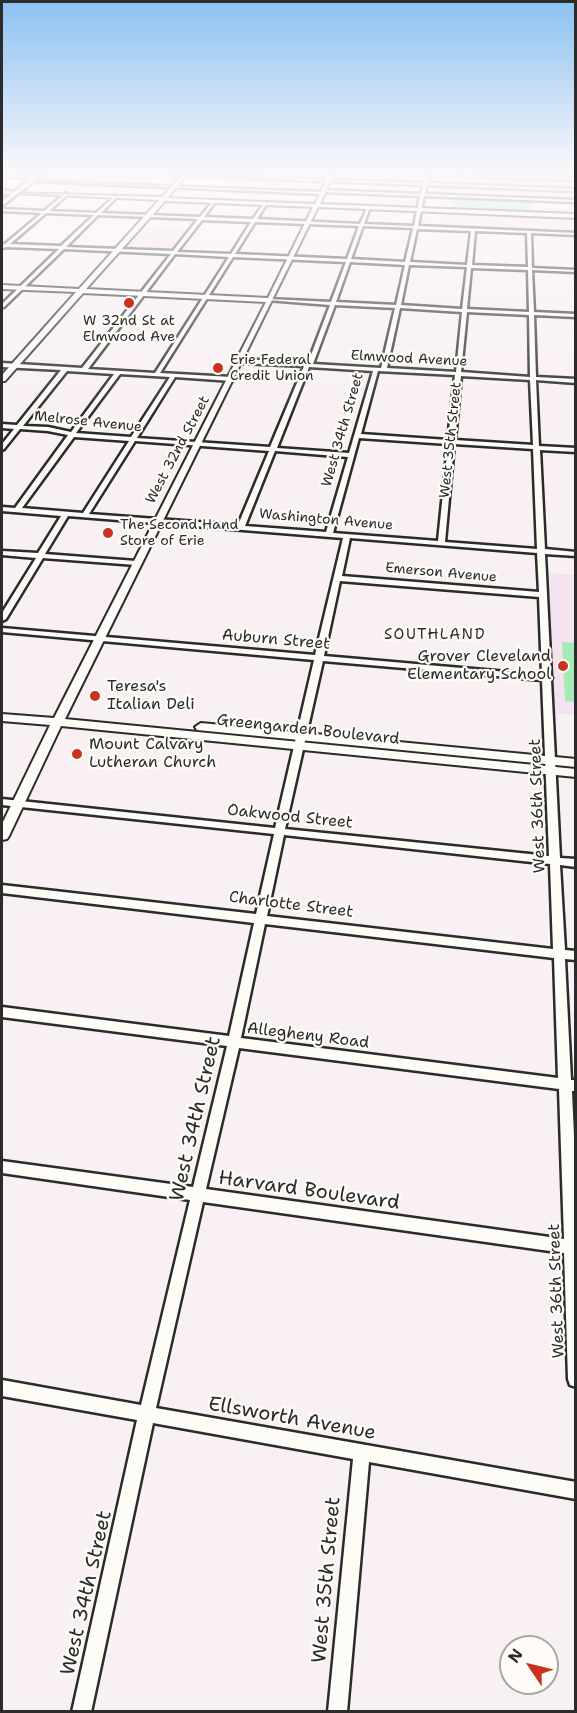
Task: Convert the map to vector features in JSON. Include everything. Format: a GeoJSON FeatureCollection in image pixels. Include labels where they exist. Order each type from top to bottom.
{"type":"FeatureCollection","features":[{"type":"Feature","properties":{"kind":"street"},"geometry":{"type":"LineString","coordinates":[[2,306],[55,255]]}},
{"type":"Feature","properties":{"kind":"street"},"geometry":{"type":"LineString","coordinates":[[2,379],[113,255]]}},
{"type":"Feature","properties":{"kind":"street"},"geometry":{"type":"LineString","coordinates":[[84,370],[173,255]]}},
{"type":"Feature","properties":{"kind":"street"},"geometry":{"type":"LineString","coordinates":[[157,374],[232,255],[576,271]]}},
{"type":"Feature","properties":{"kind":"street","name":"West 32nd Street"},"geometry":{"type":"LineString","coordinates":[[2,836],[136,563],[241,361],[292,255]]}},
{"type":"Feature","properties":{"kind":"street"},"geometry":{"type":"LineString","coordinates":[[241,527],[334,304],[351,255]]}},
{"type":"Feature","properties":{"kind":"street","name":"West 34th Street"},"geometry":{"type":"LineString","coordinates":[[384,369],[410,255]]}},
{"type":"Feature","properties":{"kind":"street","name":"West 35th Street"},"geometry":{"type":"LineString","coordinates":[[441,543],[470,255]]}},
{"type":"Feature","properties":{"kind":"street","name":"West 36th Street"},"geometry":{"type":"LineString","coordinates":[[530,255],[558,954],[570,1086],[576,1379]]}},
{"type":"Feature","properties":{"kind":"street"},"geometry":{"type":"LineString","coordinates":[[2,287],[576,316]]}},
{"type":"Feature","properties":{"kind":"street","name":"Elmwood Avenue"},"geometry":{"type":"LineString","coordinates":[[241,361],[576,381]]}},
{"type":"Feature","properties":{"kind":"street"},"geometry":{"type":"LineString","coordinates":[[2,365],[232,379]]}},
{"type":"Feature","properties":{"kind":"street"},"geometry":{"type":"LineString","coordinates":[[2,448],[65,369]]}},
{"type":"Feature","properties":{"kind":"street","name":"West 34th Street"},"geometry":{"type":"LineString","coordinates":[[329,534],[376,369]]}},
{"type":"Feature","properties":{"kind":"street"},"geometry":{"type":"LineString","coordinates":[[17,510],[118,372]]}},
{"type":"Feature","properties":{"kind":"street"},"geometry":{"type":"LineString","coordinates":[[86,515],[174,375]]}},
{"type":"Feature","properties":{"kind":"street","name":"Melrose Avenue"},"geometry":{"type":"LineString","coordinates":[[2,426],[48,429],[72,435],[351,455]]}},
{"type":"Feature","properties":{"kind":"street"},"geometry":{"type":"LineString","coordinates":[[357,436],[576,450]]}},
{"type":"Feature","properties":{"kind":"street","name":"Washington Avenue"},"geometry":{"type":"LineString","coordinates":[[2,509],[576,554]]}},
{"type":"Feature","properties":{"kind":"street"},"geometry":{"type":"LineString","coordinates":[[2,619],[66,513]]}},
{"type":"Feature","properties":{"kind":"street","name":"West 34th Street"},"geometry":{"type":"LineString","coordinates":[[81,1712],[146,1416],[234,1043],[279,831],[347,535]]}},
{"type":"Feature","properties":{"kind":"street"},"geometry":{"type":"LineString","coordinates":[[2,553],[136,563]]}},
{"type":"Feature","properties":{"kind":"street","name":"Emerson Avenue"},"geometry":{"type":"LineString","coordinates":[[337,578],[544,596]]}},
{"type":"Feature","properties":{"kind":"street","name":"Auburn Street"},"geometry":{"type":"LineString","coordinates":[[2,630],[548,678]]}},
{"type":"Feature","properties":{"kind":"street","name":"Greengarden Boulevard"},"geometry":{"type":"LineString","coordinates":[[2,708],[59,718]]}},
{"type":"Feature","properties":{"kind":"street","name":"Greengarden Boulevard"},"geometry":{"type":"LineString","coordinates":[[2,717],[59,718],[300,741],[551,766],[576,773]]}},
{"type":"Feature","properties":{"kind":"street","name":"Greengarden Boulevard"},"geometry":{"type":"LineString","coordinates":[[551,766],[576,763]]}},
{"type":"Feature","properties":{"kind":"street","name":"Oakwood Street"},"geometry":{"type":"LineString","coordinates":[[2,802],[576,862]]}},
{"type":"Feature","properties":{"kind":"street","name":"Charlotte Street"},"geometry":{"type":"LineString","coordinates":[[2,889],[576,956]]}},
{"type":"Feature","properties":{"kind":"street","name":"Allegheny Road"},"geometry":{"type":"LineString","coordinates":[[2,1012],[570,1086]]}},
{"type":"Feature","properties":{"kind":"street","name":"Harvard Boulevard"},"geometry":{"type":"LineString","coordinates":[[2,1167],[573,1248]]}},
{"type":"Feature","properties":{"kind":"street","name":"Ellsworth Avenue"},"geometry":{"type":"LineString","coordinates":[[2,1388],[146,1416],[576,1491]]}},
{"type":"Feature","properties":{"kind":"street","name":"West 35th Street"},"geometry":{"type":"LineString","coordinates":[[337,1712],[362,1452]]}},
{"type":"Feature","properties":{"kind":"shaded area","name":"Grover Cleveland Elementary School"},"geometry":{"type":"Polygon","coordinates":[[[546,573],[575,575],[575,715],[553,713],[546,573]]]}},
{"type":"Feature","properties":{"kind":"green space"},"geometry":{"type":"Polygon","coordinates":[[[562,642],[575,643],[575,702],[565,701],[562,642]]]}},
{"type":"Feature","properties":{"kind":"place","name":"W 32nd St at Elmwood Ave"},"geometry":{"type":"Point","coordinates":[129,303]}},
{"type":"Feature","properties":{"kind":"place","name":"Erie Federal Credit Union"},"geometry":{"type":"Point","coordinates":[218,368]}},
{"type":"Feature","properties":{"kind":"place","name":"The Second Hand Store of Erie"},"geometry":{"type":"Point","coordinates":[108,533]}},
{"type":"Feature","properties":{"kind":"place","name":"Grover Cleveland Elementary School"},"geometry":{"type":"Point","coordinates":[563,666]}},
{"type":"Feature","properties":{"kind":"place","name":"Teresa's Italian Deli"},"geometry":{"type":"Point","coordinates":[95,696]}},
{"type":"Feature","properties":{"kind":"place","name":"Mount Calvary Lutheran Church"},"geometry":{"type":"Point","coordinates":[77,754]}},
{"type":"Feature","properties":{"kind":"district","name":"SOUTHLAND"},"geometry":{"type":"Point","coordinates":[435,635]}}]}
